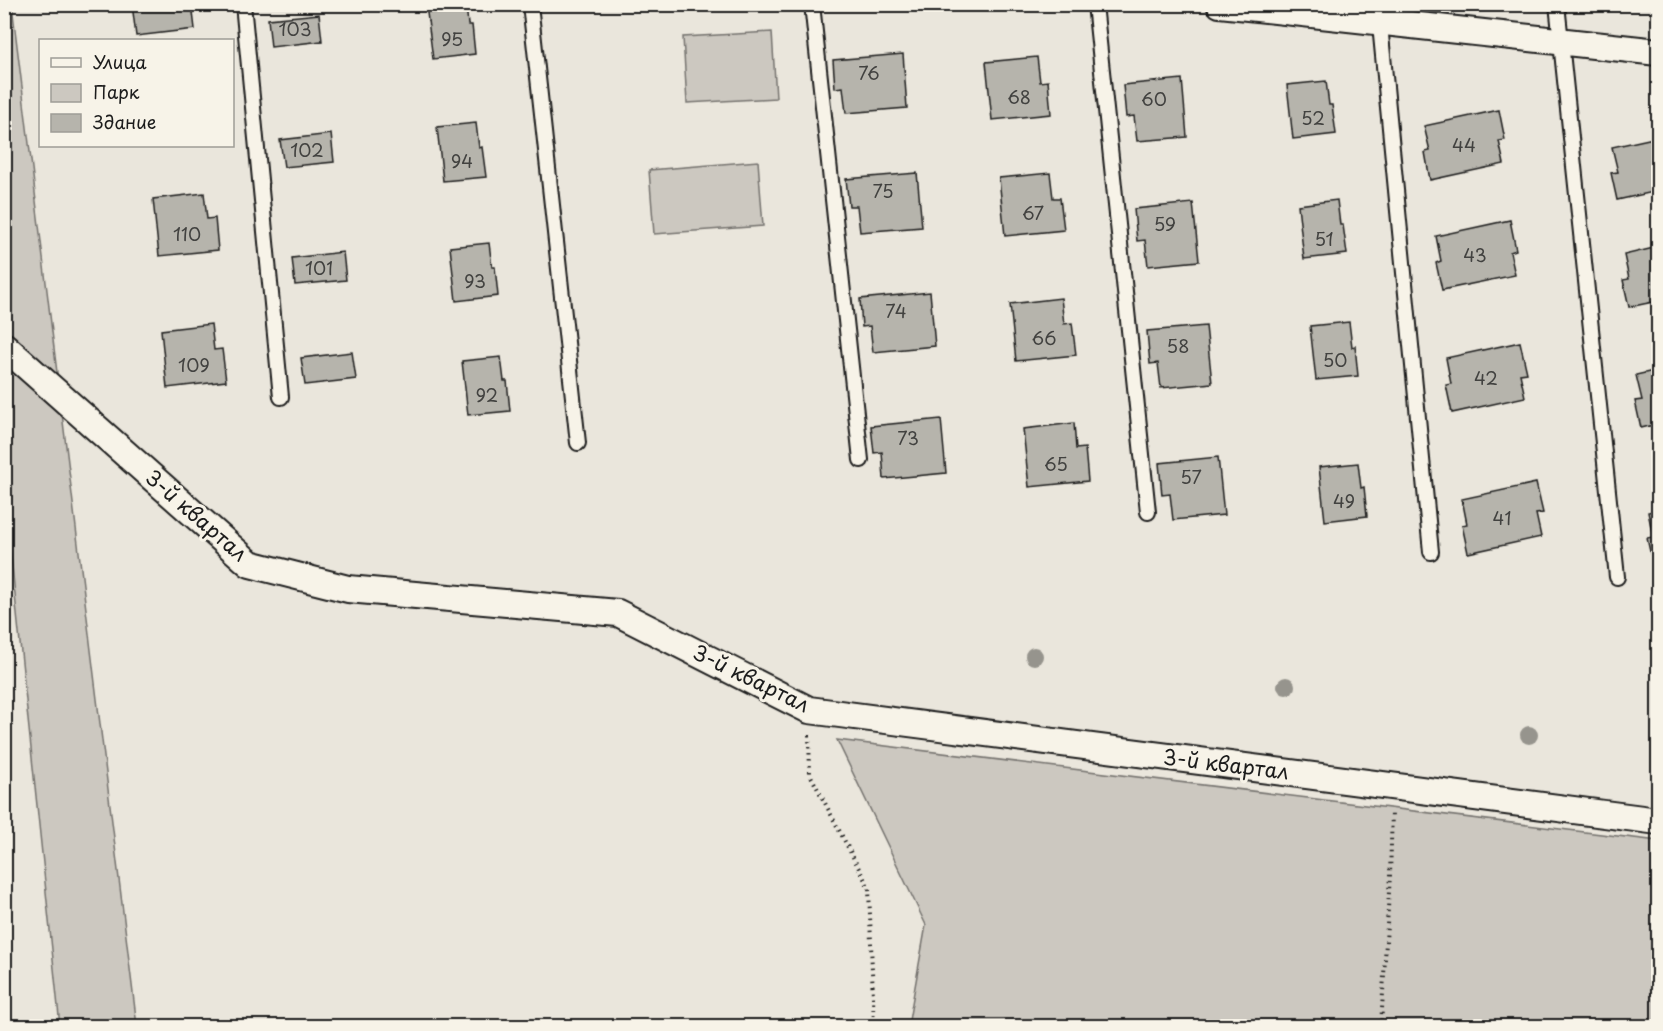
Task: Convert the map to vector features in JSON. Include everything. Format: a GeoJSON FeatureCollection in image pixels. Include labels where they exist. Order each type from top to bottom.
{"type":"FeatureCollection","features":[{"type":"Feature","properties":{"kind":"street"},"geometry":{"type":"LineString","coordinates":[[1220,4],[1379,14],[1561,42],[1659,52]]}},
{"type":"Feature","properties":{"kind":"street","name":"3-й квартал"},"geometry":{"type":"LineString","coordinates":[[4,346],[250,564],[348,589],[618,613],[808,710],[1659,821]]}},
{"type":"Feature","properties":{"kind":"lane"},"geometry":{"type":"LineString","coordinates":[[243,4],[281,397]]}},
{"type":"Feature","properties":{"kind":"lane"},"geometry":{"type":"LineString","coordinates":[[530,4],[578,443]]}},
{"type":"Feature","properties":{"kind":"lane"},"geometry":{"type":"LineString","coordinates":[[812,4],[861,460]]}},
{"type":"Feature","properties":{"kind":"lane"},"geometry":{"type":"LineString","coordinates":[[1095,4],[1148,512]]}},
{"type":"Feature","properties":{"kind":"lane"},"geometry":{"type":"LineString","coordinates":[[1557,4],[1617,577]]}},
{"type":"Feature","properties":{"kind":"lane"},"geometry":{"type":"LineString","coordinates":[[1379,14],[1431,552]]}},
{"type":"Feature","properties":{"kind":"path"},"geometry":{"type":"LineString","coordinates":[[808,710],[810,774],[869,888],[874,1026]]}},
{"type":"Feature","properties":{"kind":"path"},"geometry":{"type":"LineString","coordinates":[[1381,1026],[1393,787]]}},
{"type":"Feature","properties":{"kind":"green space"},"geometry":{"type":"Polygon","coordinates":[[[4,5],[12,5],[137,1026],[60,1026],[5,499],[4,5]]]}},
{"type":"Feature","properties":{"kind":"green space"},"geometry":{"type":"Polygon","coordinates":[[[772,32],[776,98],[687,103],[683,37],[772,32]]]}},
{"type":"Feature","properties":{"kind":"green space"},"geometry":{"type":"Polygon","coordinates":[[[758,161],[763,226],[654,234],[649,170],[758,161]]]}},
{"type":"Feature","properties":{"kind":"green space"},"geometry":{"type":"Polygon","coordinates":[[[837,740],[1658,841],[1658,1026],[908,1026],[926,925],[837,740]]]}},
{"type":"Feature","properties":{"kind":"building"},"geometry":{"type":"Polygon","coordinates":[[[132,4],[192,4],[195,29],[136,36],[132,4]]]}},
{"type":"Feature","properties":{"kind":"building"},"geometry":{"type":"Polygon","coordinates":[[[466,4],[468,25],[472,25],[475,54],[433,59],[426,5],[466,4]]]}},
{"type":"Feature","properties":{"kind":"building"},"geometry":{"type":"Polygon","coordinates":[[[319,14],[322,41],[271,47],[268,19],[319,14]]]}},
{"type":"Feature","properties":{"kind":"building"},"geometry":{"type":"Polygon","coordinates":[[[903,54],[907,108],[846,113],[843,87],[835,88],[833,60],[903,54]]]}},
{"type":"Feature","properties":{"kind":"building"},"geometry":{"type":"Polygon","coordinates":[[[1037,57],[1040,82],[1048,81],[1051,114],[992,120],[986,62],[1037,57]]]}},
{"type":"Feature","properties":{"kind":"building"},"geometry":{"type":"Polygon","coordinates":[[[1182,79],[1187,137],[1137,141],[1134,116],[1126,117],[1123,85],[1182,79]]]}},
{"type":"Feature","properties":{"kind":"building"},"geometry":{"type":"Polygon","coordinates":[[[1326,81],[1336,134],[1293,139],[1287,85],[1326,81]]]}},
{"type":"Feature","properties":{"kind":"building"},"geometry":{"type":"Polygon","coordinates":[[[1499,110],[1505,140],[1499,141],[1504,164],[1430,180],[1425,152],[1430,151],[1424,126],[1499,110]]]}},
{"type":"Feature","properties":{"kind":"building"},"geometry":{"type":"Polygon","coordinates":[[[476,123],[486,177],[443,181],[437,127],[476,123]]]}},
{"type":"Feature","properties":{"kind":"building"},"geometry":{"type":"Polygon","coordinates":[[[331,134],[334,162],[284,167],[280,140],[331,134]]]}},
{"type":"Feature","properties":{"kind":"building"},"geometry":{"type":"Polygon","coordinates":[[[1658,137],[1658,191],[1617,200],[1611,173],[1618,172],[1612,147],[1658,137]]]}},
{"type":"Feature","properties":{"kind":"building"},"geometry":{"type":"Polygon","coordinates":[[[917,173],[922,227],[860,232],[857,206],[849,206],[846,179],[917,173]]]}},
{"type":"Feature","properties":{"kind":"building"},"geometry":{"type":"Polygon","coordinates":[[[1050,173],[1053,198],[1060,198],[1064,230],[1005,236],[999,178],[1050,173]]]}},
{"type":"Feature","properties":{"kind":"building"},"geometry":{"type":"Polygon","coordinates":[[[204,193],[207,219],[215,218],[218,250],[159,256],[153,199],[204,193]]]}},
{"type":"Feature","properties":{"kind":"building"},"geometry":{"type":"Polygon","coordinates":[[[1337,200],[1347,254],[1304,259],[1298,205],[1337,200]]]}},
{"type":"Feature","properties":{"kind":"building"},"geometry":{"type":"Polygon","coordinates":[[[1193,203],[1199,261],[1148,266],[1145,240],[1137,241],[1134,209],[1193,203]]]}},
{"type":"Feature","properties":{"kind":"building"},"geometry":{"type":"Polygon","coordinates":[[[1510,220],[1516,250],[1510,252],[1515,275],[1442,290],[1436,263],[1441,261],[1436,236],[1510,220]]]}},
{"type":"Feature","properties":{"kind":"building"},"geometry":{"type":"Polygon","coordinates":[[[489,243],[492,267],[495,267],[498,296],[456,301],[450,247],[489,243]]]}},
{"type":"Feature","properties":{"kind":"building"},"geometry":{"type":"Polygon","coordinates":[[[1658,247],[1658,301],[1629,307],[1623,280],[1629,279],[1624,255],[1658,247]]]}},
{"type":"Feature","properties":{"kind":"building"},"geometry":{"type":"Polygon","coordinates":[[[343,252],[346,280],[295,285],[292,258],[343,252]]]}},
{"type":"Feature","properties":{"kind":"building"},"geometry":{"type":"Polygon","coordinates":[[[930,292],[935,346],[873,352],[870,326],[862,327],[860,299],[930,292]]]}},
{"type":"Feature","properties":{"kind":"building"},"geometry":{"type":"Polygon","coordinates":[[[1061,298],[1064,324],[1072,323],[1076,355],[1016,361],[1010,304],[1061,298]]]}},
{"type":"Feature","properties":{"kind":"building"},"geometry":{"type":"Polygon","coordinates":[[[1349,322],[1352,347],[1355,346],[1358,376],[1316,380],[1310,326],[1349,322]]]}},
{"type":"Feature","properties":{"kind":"building"},"geometry":{"type":"Polygon","coordinates":[[[211,324],[214,350],[222,349],[226,381],[167,388],[161,330],[211,324]]]}},
{"type":"Feature","properties":{"kind":"building"},"geometry":{"type":"Polygon","coordinates":[[[1206,326],[1212,383],[1161,388],[1158,363],[1150,364],[1147,331],[1206,326]]]}},
{"type":"Feature","properties":{"kind":"building"},"geometry":{"type":"Polygon","coordinates":[[[1520,342],[1527,373],[1520,374],[1525,397],[1452,413],[1446,385],[1451,384],[1446,358],[1520,342]]]}},
{"type":"Feature","properties":{"kind":"building"},"geometry":{"type":"Polygon","coordinates":[[[352,352],[356,379],[305,385],[301,358],[352,352]]]}},
{"type":"Feature","properties":{"kind":"building"},"geometry":{"type":"Polygon","coordinates":[[[501,357],[504,381],[507,381],[510,411],[468,415],[462,361],[501,357]]]}},
{"type":"Feature","properties":{"kind":"building"},"geometry":{"type":"Polygon","coordinates":[[[1658,370],[1658,424],[1641,428],[1635,401],[1642,400],[1636,375],[1658,370]]]}},
{"type":"Feature","properties":{"kind":"building"},"geometry":{"type":"Polygon","coordinates":[[[941,419],[946,473],[884,479],[882,452],[874,453],[871,426],[941,419]]]}},
{"type":"Feature","properties":{"kind":"building"},"geometry":{"type":"Polygon","coordinates":[[[1074,423],[1076,449],[1085,448],[1088,481],[1029,487],[1023,429],[1074,423]]]}},
{"type":"Feature","properties":{"kind":"building"},"geometry":{"type":"Polygon","coordinates":[[[1218,457],[1224,515],[1173,520],[1170,494],[1162,495],[1159,463],[1218,457]]]}},
{"type":"Feature","properties":{"kind":"building"},"geometry":{"type":"Polygon","coordinates":[[[1358,463],[1361,488],[1364,487],[1367,516],[1325,521],[1319,467],[1358,463]]]}},
{"type":"Feature","properties":{"kind":"building"},"geometry":{"type":"Polygon","coordinates":[[[1536,483],[1543,513],[1536,514],[1541,537],[1468,553],[1462,525],[1467,524],[1462,499],[1536,483]]]}},
{"type":"Feature","properties":{"kind":"building"},"geometry":{"type":"Polygon","coordinates":[[[1658,510],[1658,564],[1653,565],[1647,538],[1653,537],[1648,512],[1658,510]]]}}]}
